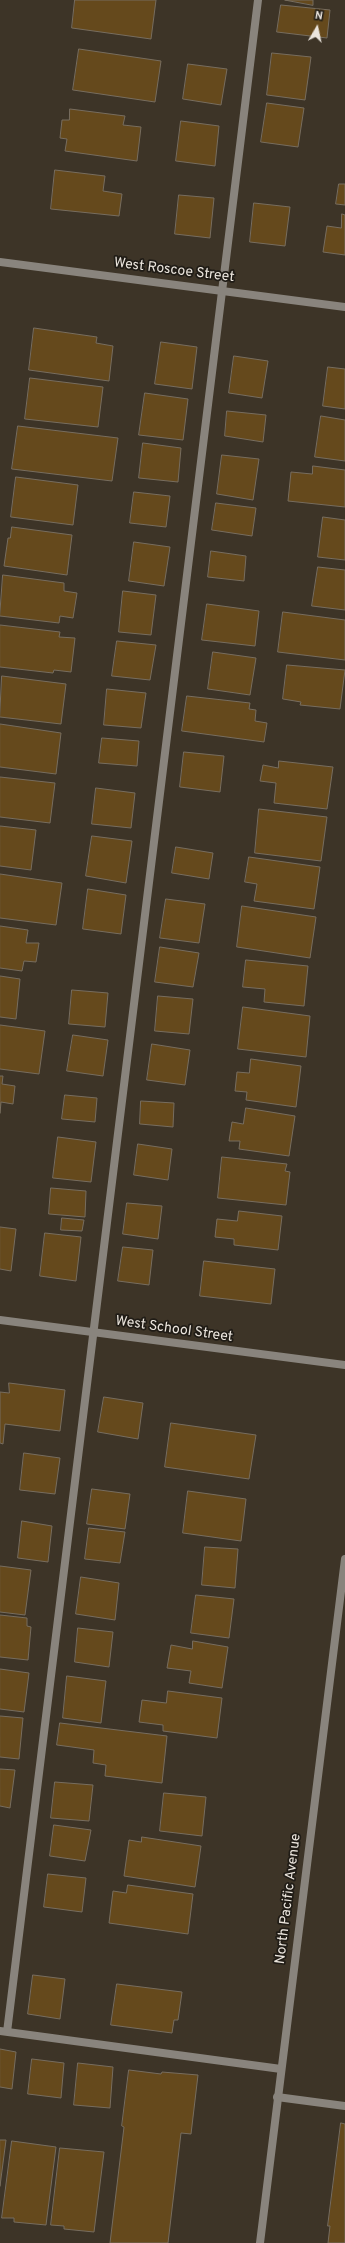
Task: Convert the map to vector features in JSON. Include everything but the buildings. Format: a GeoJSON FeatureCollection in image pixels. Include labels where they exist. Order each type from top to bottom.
{"type":"FeatureCollection","features":[{"type":"Feature","properties":{"kind":"street"},"geometry":{"type":"LineString","coordinates":[[258,0],[94,1332],[3,2032],[281,2069]]}},
{"type":"Feature","properties":{"kind":"street","name":"West Roscoe Street"},"geometry":{"type":"LineString","coordinates":[[0,262],[345,307]]}},
{"type":"Feature","properties":{"kind":"street","name":"West School Street"},"geometry":{"type":"LineString","coordinates":[[0,1320],[345,1365]]}},
{"type":"Feature","properties":{"kind":"street","name":"North Pacific Avenue"},"geometry":{"type":"LineString","coordinates":[[260,2243],[345,1559]]}},
{"type":"Feature","properties":{"kind":"street"},"geometry":{"type":"LineString","coordinates":[[277,2097],[345,2106]]}}]}
